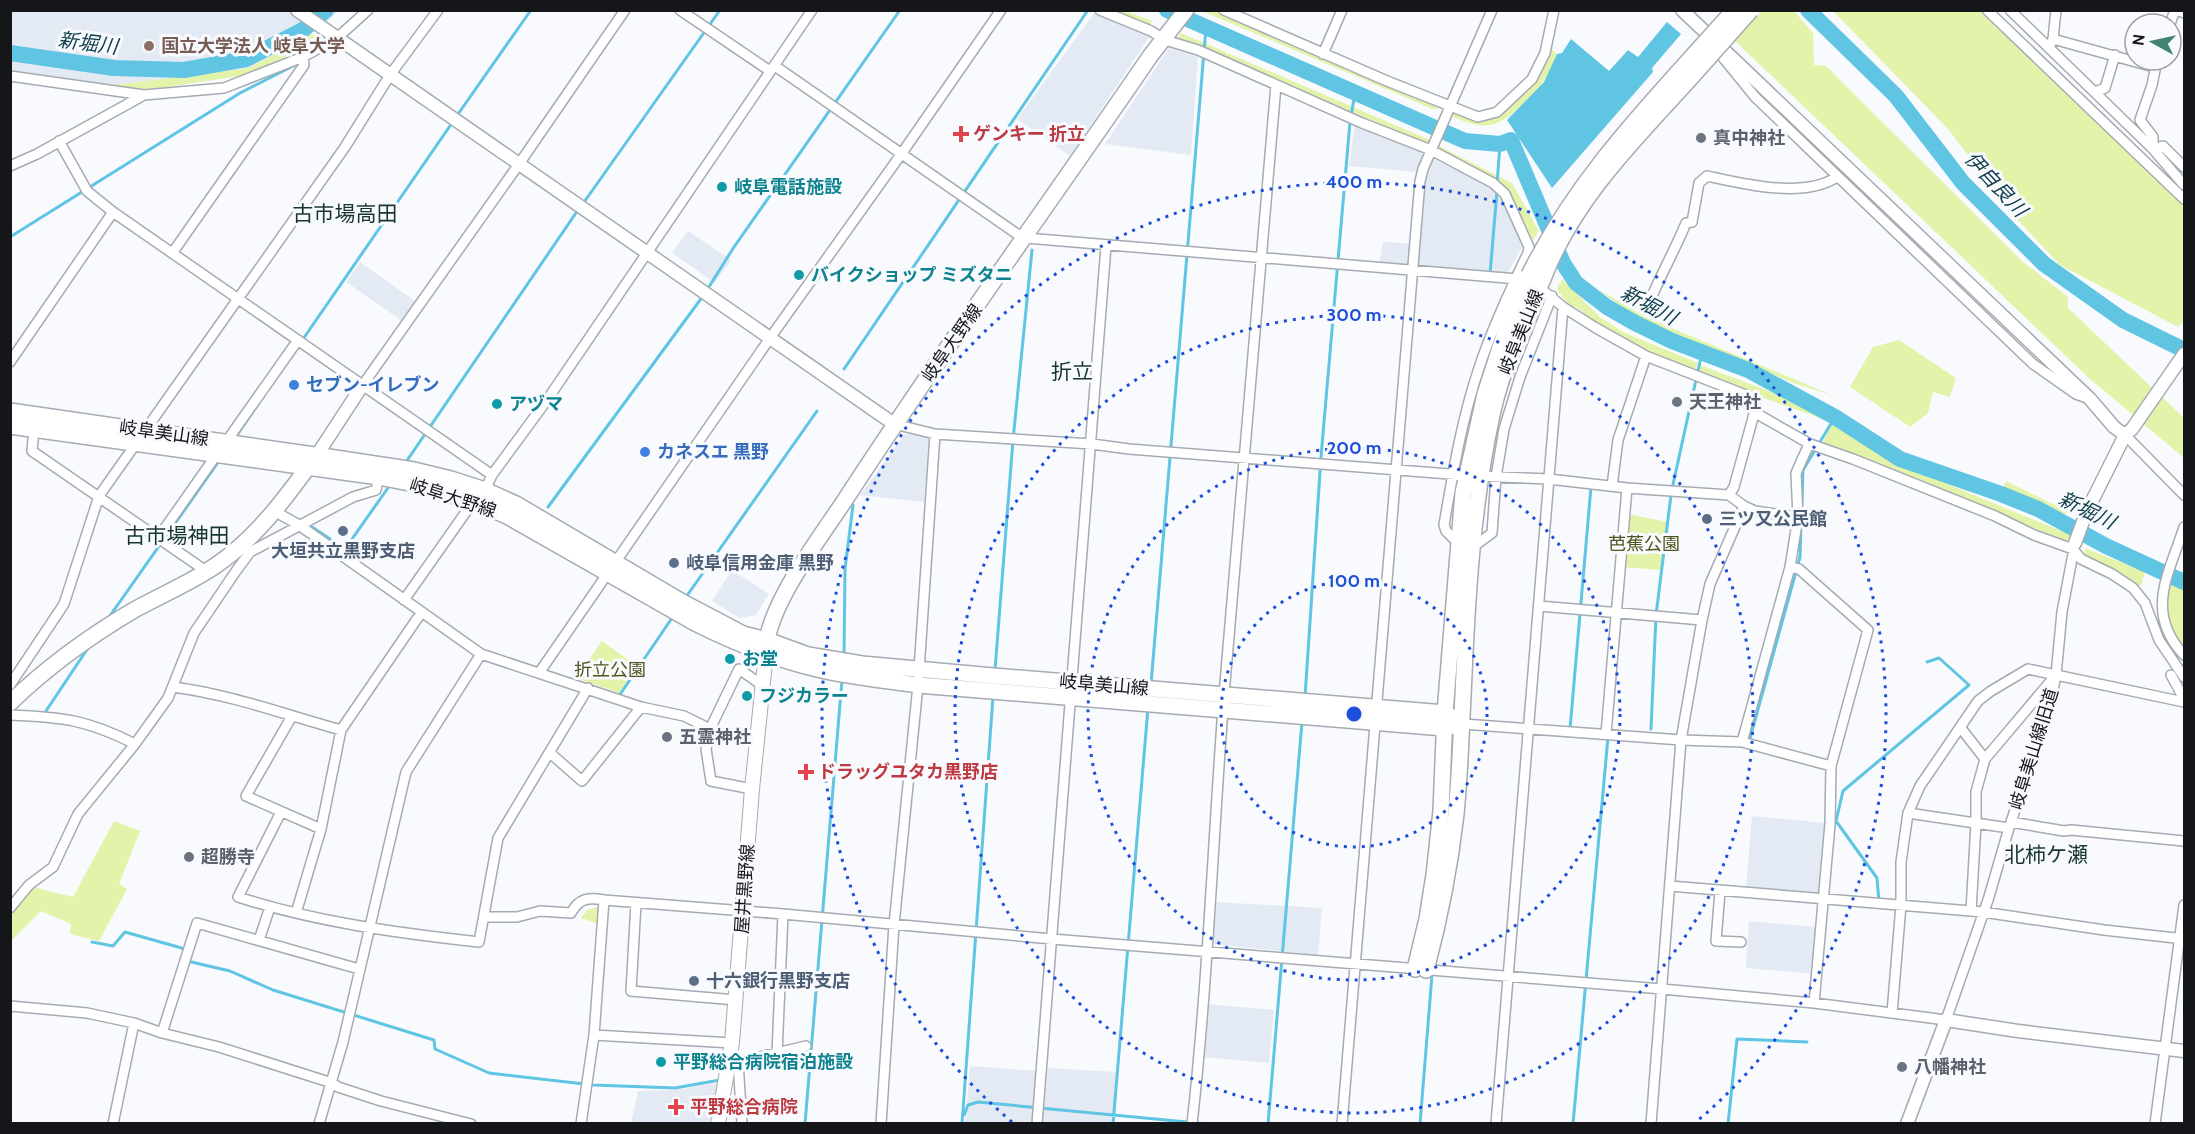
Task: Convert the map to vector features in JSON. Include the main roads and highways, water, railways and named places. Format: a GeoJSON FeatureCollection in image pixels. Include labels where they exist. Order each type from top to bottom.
{"type":"FeatureCollection","features":[{"type":"Feature","properties":{"kind":"main road","name":"岐阜大野線"},"geometry":{"type":"LineString","coordinates":[[312,461],[414,484],[469,500],[507,516],[766,646],[776,614],[795,576],[894,424],[1151,56],[1177,10]]}},
{"type":"Feature","properties":{"kind":"main road","name":"岐阜大野線"},"geometry":{"type":"LineString","coordinates":[[1163,37],[1186,10]]}},
{"type":"Feature","properties":{"kind":"main road","name":"岐阜美山線"},"geometry":{"type":"LineString","coordinates":[[1466,545],[1463,724],[1456,813],[1441,911],[1421,970],[1441,811],[1444,721],[1474,476],[1504,371],[1534,283],[1561,217],[1622,135],[1734,10]]}},
{"type":"Feature","properties":{"kind":"main road","name":"岐阜美山線"},"geometry":{"type":"LineString","coordinates":[[1534,283],[1563,235],[1626,148],[1751,10]]}},
{"type":"Feature","properties":{"kind":"main road","name":"岐阜美山線"},"geometry":{"type":"LineString","coordinates":[[10,411],[140,437]]}},
{"type":"Feature","properties":{"kind":"main road","name":"岐阜美山線"},"geometry":{"type":"LineString","coordinates":[[10,426],[140,437],[312,461]]}},
{"type":"Feature","properties":{"kind":"main road","name":"岐阜大野線"},"geometry":{"type":"LineString","coordinates":[[312,461],[414,470],[488,483],[612,568]]}},
{"type":"Feature","properties":{"kind":"main road"},"geometry":{"type":"LineString","coordinates":[[10,703],[32,682],[92,637],[134,610],[206,571],[239,548],[274,511],[312,461]]}},
{"type":"Feature","properties":{"kind":"main road","name":"岐阜美山線"},"geometry":{"type":"LineString","coordinates":[[766,646],[919,677],[1071,690],[1223,710],[1375,716],[1463,724]]}},
{"type":"Feature","properties":{"kind":"main road","name":"屋井黒野線"},"geometry":{"type":"LineString","coordinates":[[718,1124],[733,1063],[732,1043],[752,789],[766,646]]}},
{"type":"Feature","properties":{"kind":"main road","name":"岐阜美山線"},"geometry":{"type":"LineString","coordinates":[[1071,690],[1224,694],[1375,716]]}},
{"type":"Feature","properties":{"kind":"water"},"geometry":{"type":"Polygon","coordinates":[[[1667,22],[1681,34],[1652,68],[1653,72],[1552,188],[1507,120],[1544,82],[1557,54],[1562,53],[1571,39],[1609,71],[1628,50],[1638,57],[1667,22]]]}},
{"type":"Feature","properties":{"kind":"waterway","name":"新堀川"},"geometry":{"type":"LineString","coordinates":[[10,53],[114,68],[184,70],[246,59],[303,30],[326,10]]}},
{"type":"Feature","properties":{"kind":"waterway"},"geometry":{"type":"LineString","coordinates":[[456,117],[531,10]]}},
{"type":"Feature","properties":{"kind":"waterway"},"geometry":{"type":"LineString","coordinates":[[582,205],[720,10]]}},
{"type":"Feature","properties":{"kind":"waterway"},"geometry":{"type":"LineString","coordinates":[[707,290],[734,247],[900,10]]}},
{"type":"Feature","properties":{"kind":"waterway"},"geometry":{"type":"LineString","coordinates":[[844,369],[1088,10]]}},
{"type":"Feature","properties":{"kind":"waterway","name":"新堀川"},"geometry":{"type":"LineString","coordinates":[[1167,10],[1465,141],[1500,144],[1511,140],[1563,263],[1576,283],[1607,307],[1672,341],[1748,370],[1835,417],[1900,459],[2038,509],[2106,546],[2184,582]]}},
{"type":"Feature","properties":{"kind":"waterway","name":"伊自良川"},"geometry":{"type":"LineString","coordinates":[[1808,10],[1896,96],[1963,183],[2044,264],[2123,320],[2184,350]]}},
{"type":"Feature","properties":{"kind":"waterway"},"geometry":{"type":"LineString","coordinates":[[1151,684],[1206,28]]}},
{"type":"Feature","properties":{"kind":"waterway"},"geometry":{"type":"LineString","coordinates":[[10,237],[240,93],[295,65],[303,30]]}},
{"type":"Feature","properties":{"kind":"waterway"},"geometry":{"type":"LineString","coordinates":[[1305,697],[1321,457],[1350,122],[1355,93]]}},
{"type":"Feature","properties":{"kind":"waterway"},"geometry":{"type":"LineString","coordinates":[[301,342],[452,123]]}},
{"type":"Feature","properties":{"kind":"waterway"},"geometry":{"type":"LineString","coordinates":[[1497,184],[1500,144]]}},
{"type":"Feature","properties":{"kind":"waterway"},"geometry":{"type":"LineString","coordinates":[[1490,274],[1497,191]]}},
{"type":"Feature","properties":{"kind":"waterway"},"geometry":{"type":"LineString","coordinates":[[406,462],[578,210]]}},
{"type":"Feature","properties":{"kind":"waterway"},"geometry":{"type":"LineString","coordinates":[[995,670],[1013,440],[1032,250]]}},
{"type":"Feature","properties":{"kind":"waterway"},"geometry":{"type":"LineString","coordinates":[[548,507],[703,296]]}},
{"type":"Feature","properties":{"kind":"waterway"},"geometry":{"type":"LineString","coordinates":[[1672,489],[1701,357]]}},
{"type":"Feature","properties":{"kind":"waterway"},"geometry":{"type":"LineString","coordinates":[[235,438],[263,397]]}},
{"type":"Feature","properties":{"kind":"waterway"},"geometry":{"type":"LineString","coordinates":[[686,597],[817,411]]}},
{"type":"Feature","properties":{"kind":"waterway"},"geometry":{"type":"LineString","coordinates":[[1802,503],[1803,470],[1835,417]]}},
{"type":"Feature","properties":{"kind":"waterway"},"geometry":{"type":"LineString","coordinates":[[107,620],[219,461]]}},
{"type":"Feature","properties":{"kind":"waterway"},"geometry":{"type":"LineString","coordinates":[[312,527],[345,549],[390,485]]}},
{"type":"Feature","properties":{"kind":"waterway"},"geometry":{"type":"LineString","coordinates":[[1572,730],[1570,729],[1591,487]]}},
{"type":"Feature","properties":{"kind":"waterway"},"geometry":{"type":"LineString","coordinates":[[1651,729],[1656,615],[1671,495]]}},
{"type":"Feature","properties":{"kind":"waterway"},"geometry":{"type":"LineString","coordinates":[[844,655],[845,569],[853,505]]}},
{"type":"Feature","properties":{"kind":"waterway"},"geometry":{"type":"LineString","coordinates":[[1749,742],[1800,557],[1801,524]]}},
{"type":"Feature","properties":{"kind":"waterway"},"geometry":{"type":"LineString","coordinates":[[621,693],[674,615]]}},
{"type":"Feature","properties":{"kind":"waterway"},"geometry":{"type":"LineString","coordinates":[[46,711],[90,645]]}},
{"type":"Feature","properties":{"kind":"waterway"},"geometry":{"type":"LineString","coordinates":[[1879,902],[1877,878],[1836,821],[1843,791],[1969,685],[1939,658],[1927,662]]}},
{"type":"Feature","properties":{"kind":"waterway"},"geometry":{"type":"LineString","coordinates":[[805,1124],[842,680]]}},
{"type":"Feature","properties":{"kind":"waterway"},"geometry":{"type":"LineString","coordinates":[[962,1124],[993,697]]}},
{"type":"Feature","properties":{"kind":"waterway"},"geometry":{"type":"LineString","coordinates":[[1113,1124],[1148,708]]}},
{"type":"Feature","properties":{"kind":"waterway"},"geometry":{"type":"LineString","coordinates":[[1268,1124],[1302,722]]}},
{"type":"Feature","properties":{"kind":"waterway"},"geometry":{"type":"LineString","coordinates":[[1573,1124],[1608,737]]}},
{"type":"Feature","properties":{"kind":"waterway"},"geometry":{"type":"LineString","coordinates":[[92,942],[113,946],[125,932],[185,949]]}},
{"type":"Feature","properties":{"kind":"waterway"},"geometry":{"type":"LineString","coordinates":[[187,961],[230,971],[273,990],[434,1040],[435,1049],[489,1073],[593,1085],[675,1088],[720,1080]]}},
{"type":"Feature","properties":{"kind":"waterway"},"geometry":{"type":"LineString","coordinates":[[1420,1124],[1432,975]]}},
{"type":"Feature","properties":{"kind":"waterway"},"geometry":{"type":"LineString","coordinates":[[1728,1124],[1737,1039],[1807,1042]]}},
{"type":"Feature","properties":{"kind":"waterway"},"geometry":{"type":"LineString","coordinates":[[964,1115],[968,1105],[978,1102],[1208,1124]]}},
{"type":"Feature","properties":{"kind":"tunnel"},"geometry":{"type":"LineString","coordinates":[[1486,361],[1516,371]]}},
{"type":"Feature","properties":{"kind":"place","name":"国立大学法人 岐阜大学"},"geometry":{"type":"Point","coordinates":[149,46]}},
{"type":"Feature","properties":{"kind":"place","name":"ゲンキー 折立"},"geometry":{"type":"Point","coordinates":[961,134]}},
{"type":"Feature","properties":{"kind":"place","name":"真中神社"},"geometry":{"type":"Point","coordinates":[1701,138]}},
{"type":"Feature","properties":{"kind":"place","name":"岐阜電話施設"},"geometry":{"type":"Point","coordinates":[722,187]}},
{"type":"Feature","properties":{"kind":"place","name":"バイクショップ ミズタニ"},"geometry":{"type":"Point","coordinates":[799,275]}},
{"type":"Feature","properties":{"kind":"place","name":"セブン-イレブン"},"geometry":{"type":"Point","coordinates":[294,385]}},
{"type":"Feature","properties":{"kind":"place","name":"天王神社"},"geometry":{"type":"Point","coordinates":[1677,402]}},
{"type":"Feature","properties":{"kind":"place","name":"アヅマ"},"geometry":{"type":"Point","coordinates":[497,404]}},
{"type":"Feature","properties":{"kind":"place","name":"カネスエ 黒野"},"geometry":{"type":"Point","coordinates":[645,452]}},
{"type":"Feature","properties":{"kind":"place","name":"三ツ又公民館"},"geometry":{"type":"Point","coordinates":[1707,519]}},
{"type":"Feature","properties":{"kind":"place","name":"大垣共立黒野支店"},"geometry":{"type":"Point","coordinates":[343,531]}},
{"type":"Feature","properties":{"kind":"place","name":"岐阜信用金庫 黒野"},"geometry":{"type":"Point","coordinates":[674,563]}},
{"type":"Feature","properties":{"kind":"place","name":"お堂"},"geometry":{"type":"Point","coordinates":[730,659]}},
{"type":"Feature","properties":{"kind":"place","name":"フジカラー"},"geometry":{"type":"Point","coordinates":[747,696]}},
{"type":"Feature","properties":{"kind":"place","name":"五霊神社"},"geometry":{"type":"Point","coordinates":[667,737]}},
{"type":"Feature","properties":{"kind":"place","name":"ドラッグユタカ黒野店"},"geometry":{"type":"Point","coordinates":[806,772]}},
{"type":"Feature","properties":{"kind":"place","name":"超勝寺"},"geometry":{"type":"Point","coordinates":[189,857]}},
{"type":"Feature","properties":{"kind":"place","name":"十六銀行黒野支店"},"geometry":{"type":"Point","coordinates":[694,981]}},
{"type":"Feature","properties":{"kind":"place","name":"平野総合病院宿泊施設"},"geometry":{"type":"Point","coordinates":[661,1062]}},
{"type":"Feature","properties":{"kind":"place","name":"八幡神社"},"geometry":{"type":"Point","coordinates":[1902,1067]}},
{"type":"Feature","properties":{"kind":"place","name":"平野総合病院"},"geometry":{"type":"Point","coordinates":[676,1107]}},
{"type":"Feature","properties":{"kind":"district","name":"古市場高田"},"geometry":{"type":"Point","coordinates":[345,214]}},
{"type":"Feature","properties":{"kind":"district","name":"折立"},"geometry":{"type":"Point","coordinates":[1072,372]}},
{"type":"Feature","properties":{"kind":"district","name":"古市場神田"},"geometry":{"type":"Point","coordinates":[177,536]}},
{"type":"Feature","properties":{"kind":"district","name":"北柿ケ瀬"},"geometry":{"type":"Point","coordinates":[2046,855]}},
{"type":"Feature","properties":{"kind":"park label","name":"芭蕉公園"},"geometry":{"type":"Point","coordinates":[1644,544]}},
{"type":"Feature","properties":{"kind":"park label","name":"折立公園"},"geometry":{"type":"Point","coordinates":[610,670]}}]}
